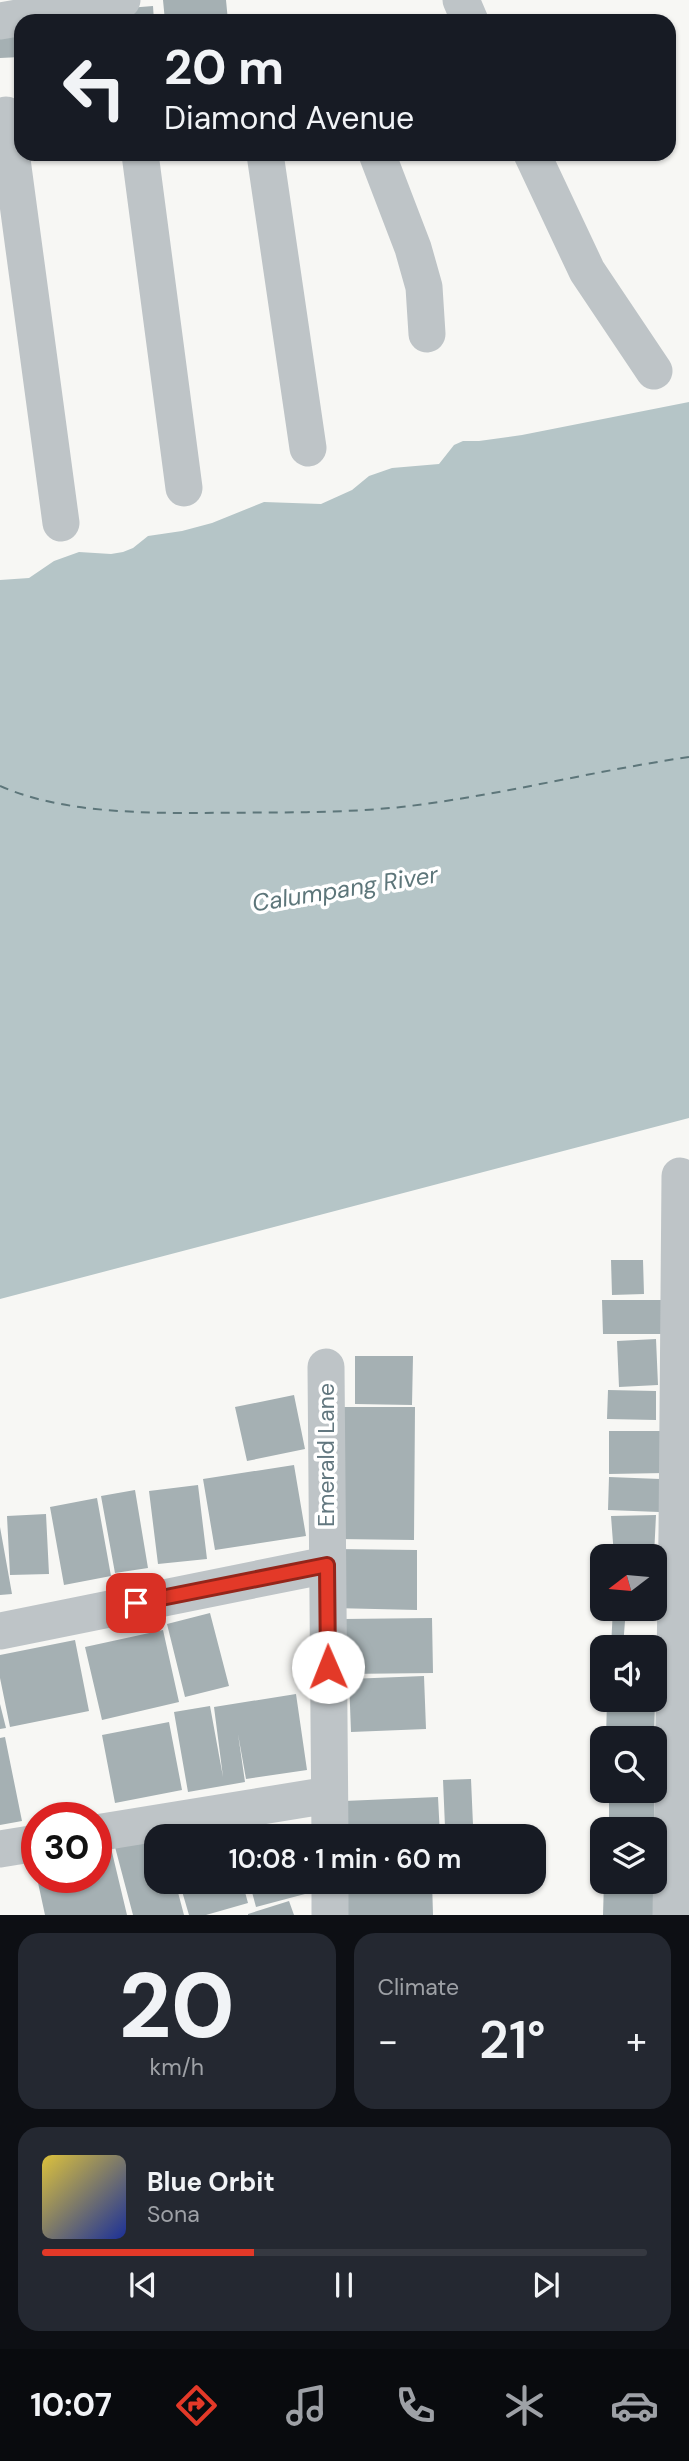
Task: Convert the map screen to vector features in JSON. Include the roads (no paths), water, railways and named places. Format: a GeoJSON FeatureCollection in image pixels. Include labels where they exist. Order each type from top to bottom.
{"type":"FeatureCollection","features":[{"type":"Feature","properties":{"kind":"street"},"geometry":{"type":"LineString","coordinates":[[41,14],[122,0]]}},
{"type":"Feature","properties":{"kind":"street"},"geometry":{"type":"LineString","coordinates":[[9,115],[14,154]]}},
{"type":"Feature","properties":{"kind":"street"},"geometry":{"type":"LineString","coordinates":[[15,161],[61,523]]}},
{"type":"Feature","properties":{"kind":"street"},"geometry":{"type":"LineString","coordinates":[[141,161],[184,488]]}},
{"type":"Feature","properties":{"kind":"street"},"geometry":{"type":"LineString","coordinates":[[266,161],[308,448]]}},
{"type":"Feature","properties":{"kind":"street"},"geometry":{"type":"LineString","coordinates":[[380,161],[413,248],[424,287],[427,334]]}},
{"type":"Feature","properties":{"kind":"street"},"geometry":{"type":"LineString","coordinates":[[535,161],[587,271],[654,371]]}},
{"type":"Feature","properties":{"kind":"street"},"geometry":{"type":"LineString","coordinates":[[671,1915],[683,1533],[684,1290],[680,1176]]}},
{"type":"Feature","properties":{"kind":"street","name":"Emerald Lane"},"geometry":{"type":"LineString","coordinates":[[326,1367],[330,1824]]}},
{"type":"Feature","properties":{"kind":"street"},"geometry":{"type":"LineString","coordinates":[[0,1630],[327,1565]]}},
{"type":"Feature","properties":{"kind":"street"},"geometry":{"type":"LineString","coordinates":[[112,1830],[329,1796]]}},
{"type":"Feature","properties":{"kind":"street"},"geometry":{"type":"LineString","coordinates":[[0,1849],[21,1846]]}},
{"type":"Feature","properties":{"kind":"street"},"geometry":{"type":"LineString","coordinates":[[330,1894],[330,1915]]}},
{"type":"Feature","properties":{"kind":"water","name":"Calumpang River"},"geometry":{"type":"Polygon","coordinates":[[[689,402],[689,1118],[0,1299],[0,580],[29,578],[54,561],[79,552],[123,552],[148,536],[212,523],[264,502],[321,504],[352,490],[369,476],[392,468],[439,464],[454,445],[463,441],[522,435],[689,402]]]}}]}
